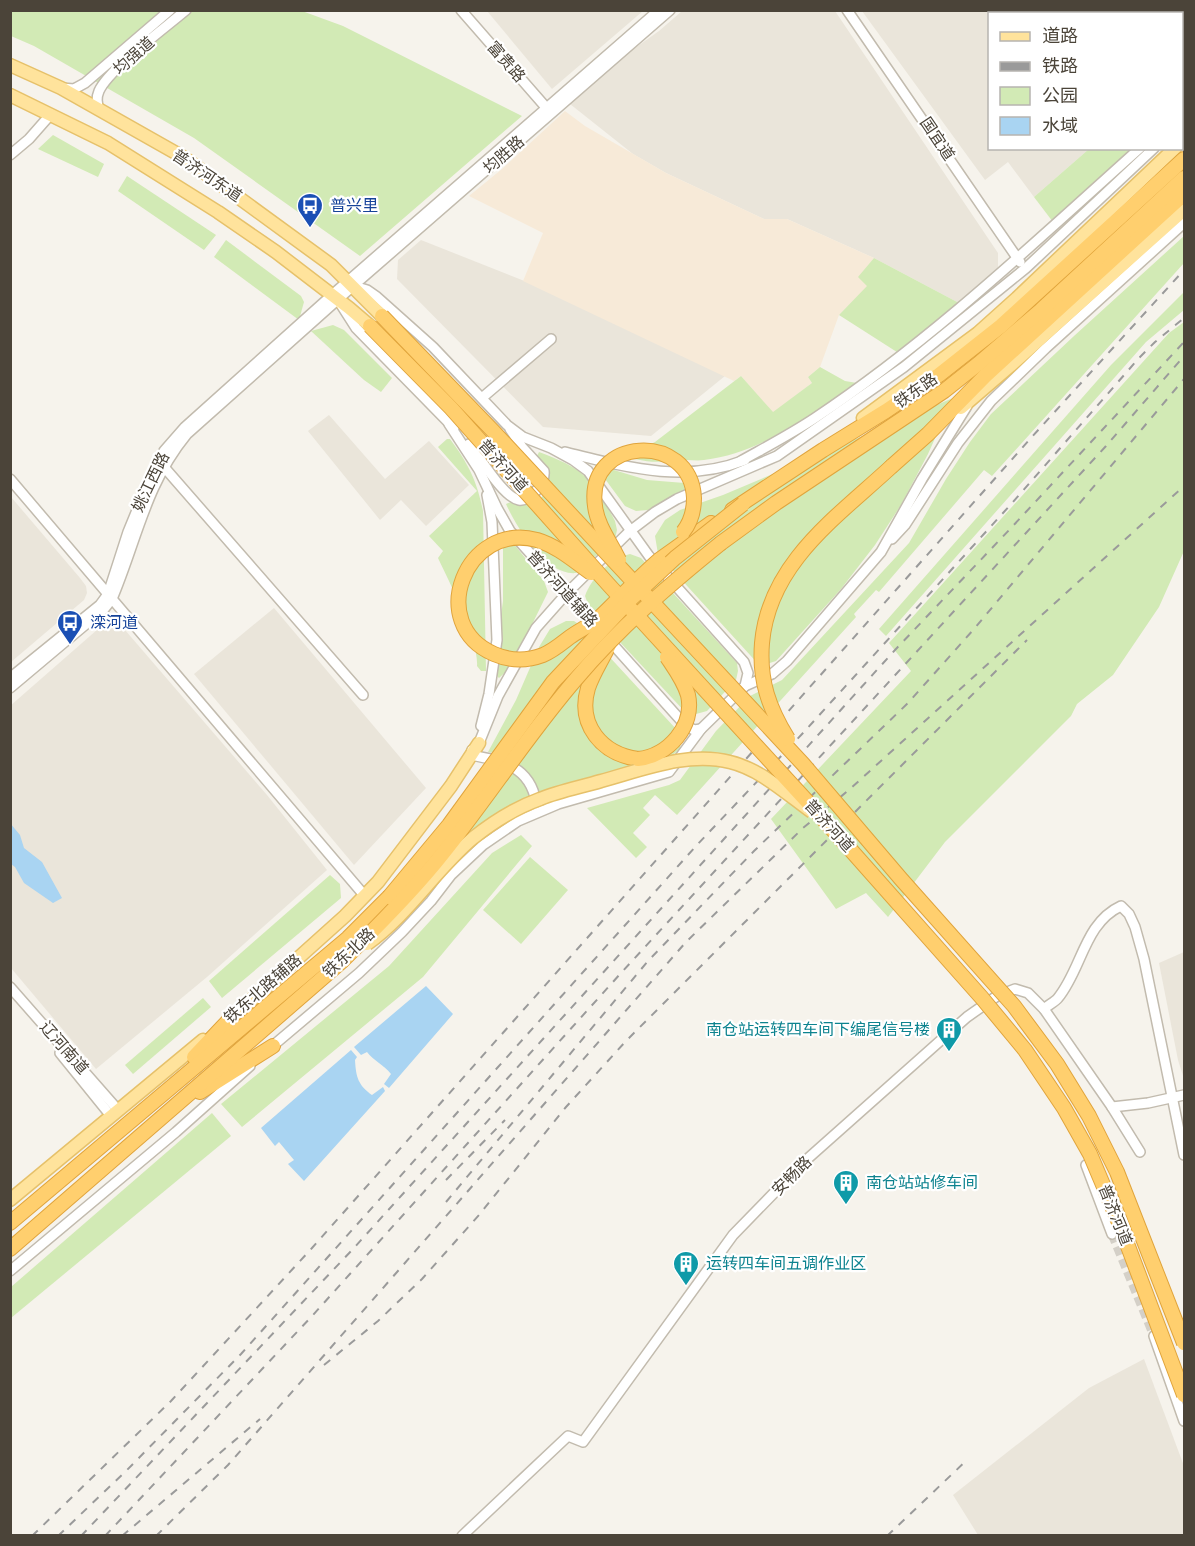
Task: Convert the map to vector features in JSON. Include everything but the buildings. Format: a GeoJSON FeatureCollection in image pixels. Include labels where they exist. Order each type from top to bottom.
{"type":"FeatureCollection","features":[{"type":"Feature","properties":{"kind":"highway","name":"铁东路"},"geometry":{"type":"LineString","coordinates":[[630,600],[675,558],[743,504],[939,375],[1001,326],[1185,159]]}},
{"type":"Feature","properties":{"kind":"highway","name":"铁东路"},"geometry":{"type":"LineString","coordinates":[[640,611],[675,580],[754,518],[944,391],[978,364],[1041,310],[1185,178]]}},
{"type":"Feature","properties":{"kind":"highway"},"geometry":{"type":"LineString","coordinates":[[803,764],[774,717],[766,692],[761,661],[767,613],[778,587],[798,556],[928,434],[985,376],[1185,194]]}},
{"type":"Feature","properties":{"kind":"highway","name":"普济河道"},"geometry":{"type":"LineString","coordinates":[[382,316],[493,431],[803,764],[998,986],[1041,1041],[1089,1116],[1117,1172],[1185,1343]]}},
{"type":"Feature","properties":{"kind":"highway","name":"普济河道"},"geometry":{"type":"LineString","coordinates":[[370,326],[451,408],[649,630],[826,822],[1017,1039],[1079,1133],[1101,1180],[1185,1395]]}},
{"type":"Feature","properties":{"kind":"highway"},"geometry":{"type":"LineString","coordinates":[[627,575],[597,514],[594,497],[605,466],[617,457],[640,449],[658,452],[675,460],[684,470],[694,491],[694,508],[688,525],[659,560]]}},
{"type":"Feature","properties":{"kind":"highway"},"geometry":{"type":"LineString","coordinates":[[553,682],[567,657],[600,617],[639,577],[705,526],[743,504]]}},
{"type":"Feature","properties":{"kind":"highway"},"geometry":{"type":"LineString","coordinates":[[600,617],[543,655],[522,660],[507,658],[482,647],[467,632],[459,613],[459,591],[469,567],[482,551],[500,541],[515,538],[534,539],[553,547],[608,584]]}},
{"type":"Feature","properties":{"kind":"highway","name":"铁东北路"},"geometry":{"type":"LineString","coordinates":[[10,1223],[348,938],[389,897],[449,825],[553,682],[630,600]]}},
{"type":"Feature","properties":{"kind":"highway","name":"铁东北路"},"geometry":{"type":"LineString","coordinates":[[10,1249],[341,962],[435,864],[568,688],[640,611]]}},
{"type":"Feature","properties":{"kind":"highway"},"geometry":{"type":"LineString","coordinates":[[609,644],[588,688],[585,708],[588,722],[600,742],[612,751],[632,758],[651,756],[669,746],[678,736],[686,722],[689,705],[683,683],[649,630]]}},
{"type":"Feature","properties":{"kind":"highway"},"geometry":{"type":"LineString","coordinates":[[148,1106],[232,1017]]}},
{"type":"Feature","properties":{"kind":"highway"},"geometry":{"type":"LineString","coordinates":[[161,1119],[273,1046]]}},
{"type":"Feature","properties":{"kind":"main road","name":"普济河东道"},"geometry":{"type":"LineString","coordinates":[[10,64],[61,88],[183,158],[332,265],[382,316]]}},
{"type":"Feature","properties":{"kind":"main road","name":"普济河东道"},"geometry":{"type":"LineString","coordinates":[[10,95],[108,143],[218,213],[276,252],[370,326]]}},
{"type":"Feature","properties":{"kind":"main road"},"geometry":{"type":"LineString","coordinates":[[823,450],[978,333],[1172,150]]}},
{"type":"Feature","properties":{"kind":"main road"},"geometry":{"type":"LineString","coordinates":[[928,434],[970,401],[1185,210]]}},
{"type":"Feature","properties":{"kind":"main road","name":"铁东北路辅路"},"geometry":{"type":"LineString","coordinates":[[10,1200],[232,1017],[345,916],[397,858],[451,786],[479,743]]}},
{"type":"Feature","properties":{"kind":"main road"},"geometry":{"type":"LineString","coordinates":[[341,962],[388,926],[454,855],[488,826],[540,799],[560,793],[660,765],[712,759],[732,762],[756,773],[826,822]]}},
{"type":"Feature","properties":{"kind":"street","name":"均强道"},"geometry":{"type":"LineString","coordinates":[[61,88],[74,89],[85,83],[170,10]]}},
{"type":"Feature","properties":{"kind":"street","name":"均强道"},"geometry":{"type":"LineString","coordinates":[[99,110],[96,98],[99,89],[112,73],[186,10]]}},
{"type":"Feature","properties":{"kind":"street","name":"富贵路"},"geometry":{"type":"LineString","coordinates":[[461,10],[549,110]]}},
{"type":"Feature","properties":{"kind":"street","name":"均胜路"},"geometry":{"type":"LineString","coordinates":[[335,297],[549,110],[658,10]]}},
{"type":"Feature","properties":{"kind":"street","name":"均胜路"},"geometry":{"type":"LineString","coordinates":[[549,110],[670,10]]}},
{"type":"Feature","properties":{"kind":"street","name":"国宜道"},"geometry":{"type":"LineString","coordinates":[[847,10],[1016,258],[1026,268]]}},
{"type":"Feature","properties":{"kind":"street"},"geometry":{"type":"LineString","coordinates":[[10,155],[29,139],[51,114]]}},
{"type":"Feature","properties":{"kind":"street","name":"铁东路"},"geometry":{"type":"LineString","coordinates":[[741,461],[791,433],[869,380],[972,297],[1138,150]]}},
{"type":"Feature","properties":{"kind":"street","name":"铁东路"},"geometry":{"type":"LineString","coordinates":[[567,593],[630,531],[656,512],[677,499],[777,456],[928,349],[1026,268],[1152,150]]}},
{"type":"Feature","properties":{"kind":"street"},"geometry":{"type":"LineString","coordinates":[[10,1271],[176,1132],[359,973],[402,932],[451,876],[483,845],[526,818],[558,804],[669,772],[701,729],[745,686],[772,674],[787,661],[905,525],[958,443],[991,402],[1055,340],[1185,223]]}},
{"type":"Feature","properties":{"kind":"street","name":"普济河道辅路"},"geometry":{"type":"LineString","coordinates":[[335,297],[356,328],[460,433],[508,493],[515,498],[525,499],[540,487],[545,476],[544,471],[483,397],[433,347],[377,297],[351,284]]}},
{"type":"Feature","properties":{"kind":"street","name":"姚江西路"},"geometry":{"type":"LineString","coordinates":[[10,688],[104,609],[141,516],[164,467],[187,434],[335,297]]}},
{"type":"Feature","properties":{"kind":"street","name":"姚江西路"},"geometry":{"type":"LineString","coordinates":[[10,678],[110,596],[142,496],[164,451],[184,427],[335,297]]}},
{"type":"Feature","properties":{"kind":"street"},"geometry":{"type":"LineString","coordinates":[[483,397],[551,339]]}},
{"type":"Feature","properties":{"kind":"street"},"geometry":{"type":"LineString","coordinates":[[881,552],[933,459],[985,376]]}},
{"type":"Feature","properties":{"kind":"street","name":"普济河道辅路"},"geometry":{"type":"LineString","coordinates":[[449,424],[472,458],[510,531],[678,718],[688,728],[701,729]]}},
{"type":"Feature","properties":{"kind":"street","name":"普济河道辅路"},"geometry":{"type":"LineString","coordinates":[[507,425],[523,437],[551,448],[588,471],[649,556],[744,662],[748,673],[745,686]]}},
{"type":"Feature","properties":{"kind":"street","name":"铁东路"},"geometry":{"type":"LineString","coordinates":[[551,448],[652,472],[704,471],[741,461],[813,431]]}},
{"type":"Feature","properties":{"kind":"street"},"geometry":{"type":"LineString","coordinates":[[164,467],[363,695]]}},
{"type":"Feature","properties":{"kind":"street"},"geometry":{"type":"LineString","coordinates":[[10,479],[364,896]]}},
{"type":"Feature","properties":{"kind":"street"},"geometry":{"type":"LineString","coordinates":[[484,481],[492,522],[496,640],[484,717],[471,755],[508,763],[522,774],[534,789],[536,802],[526,818]]}},
{"type":"Feature","properties":{"kind":"street"},"geometry":{"type":"LineString","coordinates":[[479,743],[498,696],[536,628],[567,593]]}},
{"type":"Feature","properties":{"kind":"street"},"geometry":{"type":"LineString","coordinates":[[1044,1009],[1058,998],[1100,921],[1109,912],[1121,906],[1129,914],[1136,927],[1185,1155]]}},
{"type":"Feature","properties":{"kind":"street","name":"辽河南道"},"geometry":{"type":"LineString","coordinates":[[10,987],[114,1113]]}},
{"type":"Feature","properties":{"kind":"street","name":"安畅路"},"geometry":{"type":"LineString","coordinates":[[462,1536],[568,1436],[583,1442],[733,1235],[805,1161],[968,1017],[997,996],[1015,990],[1028,993],[1044,1009],[1112,1107],[1140,1152]]}},
{"type":"Feature","properties":{"kind":"street","name":"辽河南道"},"geometry":{"type":"LineString","coordinates":[[10,993],[114,1113]]}},
{"type":"Feature","properties":{"kind":"street"},"geometry":{"type":"LineString","coordinates":[[1112,1107],[1131,1106],[1185,1095]]}},
{"type":"Feature","properties":{"kind":"street"},"geometry":{"type":"LineString","coordinates":[[1086,1165],[1112,1234]]}},
{"type":"Feature","properties":{"kind":"street"},"geometry":{"type":"LineString","coordinates":[[1154,1336],[1185,1421]]}},
{"type":"Feature","properties":{"kind":"shaded area"},"geometry":{"type":"Polygon","coordinates":[[[487,11],[643,11],[552,89],[487,11]]]}},
{"type":"Feature","properties":{"kind":"shaded area"},"geometry":{"type":"Polygon","coordinates":[[[682,11],[835,11],[998,253],[998,267],[959,303],[874,258],[787,219],[764,219],[666,173],[633,154],[570,104],[618,60],[659,31],[682,11]]]}},
{"type":"Feature","properties":{"kind":"shaded area"},"geometry":{"type":"Polygon","coordinates":[[[862,11],[1184,11],[1183,66],[1183,12],[988,12],[988,150],[1088,150],[1034,197],[1008,162],[985,180],[862,11]]]}},
{"type":"Feature","properties":{"kind":"shaded area"},"geometry":{"type":"Polygon","coordinates":[[[565,111],[585,126],[666,173],[764,219],[787,219],[874,258],[859,277],[868,286],[839,315],[820,367],[808,377],[812,383],[773,413],[741,376],[734,381],[523,281],[543,233],[469,196],[565,111]]]}},
{"type":"Feature","properties":{"kind":"shaded area","name":"普兴里"},"geometry":{"type":"Polygon","coordinates":[[[421,240],[575,301],[725,376],[651,436],[543,427],[397,279],[398,260],[421,240]]]}},
{"type":"Feature","properties":{"kind":"shaded area"},"geometry":{"type":"Polygon","coordinates":[[[329,415],[385,479],[429,441],[469,485],[426,526],[401,500],[380,520],[308,431],[329,415]]]}},
{"type":"Feature","properties":{"kind":"shaded area"},"geometry":{"type":"Polygon","coordinates":[[[11,497],[80,578],[86,586],[87,593],[84,600],[11,662],[11,497]]]}},
{"type":"Feature","properties":{"kind":"shaded area"},"geometry":{"type":"Polygon","coordinates":[[[274,608],[426,788],[354,865],[194,674],[274,608]]]}},
{"type":"Feature","properties":{"kind":"shaded area"},"geometry":{"type":"Polygon","coordinates":[[[106,622],[119,623],[267,795],[327,870],[207,977],[96,1069],[11,968],[10,706],[106,622]]]}},
{"type":"Feature","properties":{"kind":"shaded area"},"geometry":{"type":"Polygon","coordinates":[[[1184,952],[1184,1079],[1178,1060],[1159,963],[1184,952]]]}},
{"type":"Feature","properties":{"kind":"shaded area"},"geometry":{"type":"Polygon","coordinates":[[[1144,1359],[1184,1466],[1184,1535],[978,1535],[953,1495],[1089,1388],[1144,1359]]]}},
{"type":"Feature","properties":{"kind":"green space"},"geometry":{"type":"Polygon","coordinates":[[[11,11],[302,11],[343,26],[522,116],[360,256],[194,138],[34,46],[11,36],[11,11]]]}},
{"type":"Feature","properties":{"kind":"green space"},"geometry":{"type":"Polygon","coordinates":[[[53,135],[104,164],[98,177],[38,149],[53,135]]]}},
{"type":"Feature","properties":{"kind":"green space"},"geometry":{"type":"Polygon","coordinates":[[[1088,150],[1133,150],[1053,222],[1034,197],[1088,150]]]}},
{"type":"Feature","properties":{"kind":"green space"},"geometry":{"type":"Polygon","coordinates":[[[127,176],[216,235],[204,250],[118,191],[127,176]]]}},
{"type":"Feature","properties":{"kind":"green space"},"geometry":{"type":"Polygon","coordinates":[[[1184,236],[1184,263],[992,476],[984,470],[879,592],[876,590],[854,614],[856,617],[677,815],[655,795],[643,808],[650,815],[633,833],[647,847],[636,858],[587,808],[680,780],[716,731],[750,696],[782,680],[909,543],[946,479],[991,414],[1184,236]]]}},
{"type":"Feature","properties":{"kind":"green space"},"geometry":{"type":"Polygon","coordinates":[[[226,240],[301,296],[304,302],[299,320],[214,257],[226,240]]]}},
{"type":"Feature","properties":{"kind":"green space"},"geometry":{"type":"Polygon","coordinates":[[[874,258],[959,303],[900,354],[839,315],[867,286],[858,277],[874,258]]]}},
{"type":"Feature","properties":{"kind":"green space"},"geometry":{"type":"Polygon","coordinates":[[[1184,292],[1184,310],[1146,342],[886,636],[879,629],[1111,365],[1184,292]]]}},
{"type":"Feature","properties":{"kind":"green space"},"geometry":{"type":"Polygon","coordinates":[[[1184,322],[1184,551],[1159,607],[1113,675],[1077,704],[1071,716],[945,842],[888,917],[866,893],[836,909],[771,819],[911,671],[889,643],[1169,333],[1184,322]]]}},
{"type":"Feature","properties":{"kind":"green space"},"geometry":{"type":"Polygon","coordinates":[[[333,325],[344,330],[392,378],[381,392],[364,380],[311,331],[333,325]]]}},
{"type":"Feature","properties":{"kind":"green space"},"geometry":{"type":"Polygon","coordinates":[[[820,367],[845,381],[857,383],[803,420],[766,441],[726,456],[702,460],[649,461],[635,459],[631,453],[655,442],[741,376],[773,412],[812,383],[808,377],[820,367]]]}},
{"type":"Feature","properties":{"kind":"green space"},"geometry":{"type":"Polygon","coordinates":[[[953,398],[928,454],[901,505],[875,545],[841,589],[776,661],[760,666],[658,554],[655,536],[665,520],[680,510],[723,495],[953,398]]]}},
{"type":"Feature","properties":{"kind":"green space"},"geometry":{"type":"Polygon","coordinates":[[[450,439],[467,464],[478,490],[483,511],[486,671],[481,671],[477,666],[469,627],[438,558],[443,551],[429,536],[477,491],[438,447],[450,439]]]}},
{"type":"Feature","properties":{"kind":"green space"},"geometry":{"type":"Polygon","coordinates":[[[539,452],[567,464],[586,477],[600,494],[615,521],[617,530],[615,539],[576,573],[565,572],[544,559],[525,537],[506,504],[513,501],[528,505],[542,497],[548,475],[537,456],[539,452]]]}},
{"type":"Feature","properties":{"kind":"green space"},"geometry":{"type":"Polygon","coordinates":[[[594,464],[647,480],[697,484],[648,510],[636,511],[625,506],[594,464]]]}},
{"type":"Feature","properties":{"kind":"green space"},"geometry":{"type":"Polygon","coordinates":[[[503,531],[544,581],[548,592],[511,667],[499,678],[493,672],[503,601],[503,531]]]}},
{"type":"Feature","properties":{"kind":"green space"},"geometry":{"type":"Polygon","coordinates":[[[630,554],[641,558],[737,663],[736,680],[707,711],[687,714],[590,610],[585,596],[592,582],[609,564],[630,554]]]}},
{"type":"Feature","properties":{"kind":"green space"},"geometry":{"type":"Polygon","coordinates":[[[566,621],[574,621],[580,625],[677,730],[681,739],[680,749],[670,757],[538,794],[535,782],[508,755],[488,752],[516,700],[539,647],[550,629],[566,621]]]}},
{"type":"Feature","properties":{"kind":"green space"},"geometry":{"type":"Polygon","coordinates":[[[512,770],[524,781],[532,796],[492,817],[471,834],[469,830],[512,770]]]}},
{"type":"Feature","properties":{"kind":"green space"},"geometry":{"type":"Polygon","coordinates":[[[521,835],[532,846],[423,977],[242,1127],[221,1104],[389,966],[492,853],[521,835]]]}},
{"type":"Feature","properties":{"kind":"green space"},"geometry":{"type":"Polygon","coordinates":[[[530,857],[568,890],[521,944],[483,910],[530,857]]]}},
{"type":"Feature","properties":{"kind":"green space"},"geometry":{"type":"Polygon","coordinates":[[[330,875],[340,884],[341,898],[222,998],[209,981],[330,875]]]}},
{"type":"Feature","properties":{"kind":"green space"},"geometry":{"type":"Polygon","coordinates":[[[203,998],[211,1007],[133,1074],[125,1065],[203,998]]]}},
{"type":"Feature","properties":{"kind":"green space"},"geometry":{"type":"Polygon","coordinates":[[[212,1113],[231,1136],[11,1318],[11,1287],[212,1113]]]}},
{"type":"Feature","properties":{"kind":"water"},"geometry":{"type":"Polygon","coordinates":[[[10,823],[20,835],[24,848],[42,862],[62,898],[53,903],[24,883],[11,864],[10,823]]]}},
{"type":"Feature","properties":{"kind":"water"},"geometry":{"type":"Polygon","coordinates":[[[426,986],[453,1014],[389,1088],[384,1084],[391,1074],[367,1052],[361,1055],[354,1047],[426,986]]]}},
{"type":"Feature","properties":{"kind":"water"},"geometry":{"type":"Polygon","coordinates":[[[351,1050],[357,1057],[356,1071],[364,1088],[372,1095],[383,1087],[385,1091],[304,1181],[288,1164],[294,1160],[279,1142],[275,1146],[261,1128],[351,1050]]]}},
{"type":"Feature","properties":{"kind":"tunnel"},"geometry":{"type":"LineString","coordinates":[[1112,1234],[1154,1336]]}},
{"type":"Feature","properties":{"kind":"railway"},"geometry":{"type":"LineString","coordinates":[[32,1536],[171,1401],[312,1248],[1030,439],[1184,270]]}},
{"type":"Feature","properties":{"kind":"railway"},"geometry":{"type":"LineString","coordinates":[[58,1536],[127,1470],[241,1354],[696,846],[803,733],[1013,502],[1139,358],[1184,318]]}},
{"type":"Feature","properties":{"kind":"railway"},"geometry":{"type":"LineString","coordinates":[[81,1536],[353,1249],[895,650],[1184,342]]}},
{"type":"Feature","properties":{"kind":"railway"},"geometry":{"type":"LineString","coordinates":[[105,1536],[313,1315],[621,973],[1106,446],[1184,356]]}},
{"type":"Feature","properties":{"kind":"railway"},"geometry":{"type":"LineString","coordinates":[[446,1202],[648,961],[754,851],[908,703],[974,629],[1184,379]]}},
{"type":"Feature","properties":{"kind":"railway"},"geometry":{"type":"LineString","coordinates":[[156,1536],[228,1465],[686,942],[803,828],[850,789],[1184,486]]}},
{"type":"Feature","properties":{"kind":"railway"},"geometry":{"type":"LineString","coordinates":[[324,1365],[378,1321],[422,1279],[479,1215],[566,1107],[626,1041],[1027,640]]}},
{"type":"Feature","properties":{"kind":"railway"},"geometry":{"type":"LineString","coordinates":[[446,1180],[505,1120]]}},
{"type":"Feature","properties":{"kind":"railway"},"geometry":{"type":"LineString","coordinates":[[122,1536],[260,1419]]}},
{"type":"Feature","properties":{"kind":"railway"},"geometry":{"type":"LineString","coordinates":[[887,1536],[968,1459]]}},
{"type":"Feature","properties":{"kind":"place","name":"普兴里"},"geometry":{"type":"Point","coordinates":[310,229]}},
{"type":"Feature","properties":{"kind":"place","name":"滦河道"},"geometry":{"type":"Point","coordinates":[70,646]}},
{"type":"Feature","properties":{"kind":"place","name":"南仓站运转四车间下编尾信号楼"},"geometry":{"type":"Point","coordinates":[949,1053]}},
{"type":"Feature","properties":{"kind":"place","name":"南仓站站修车间"},"geometry":{"type":"Point","coordinates":[846,1206]}},
{"type":"Feature","properties":{"kind":"place","name":"运转四车间五调作业区"},"geometry":{"type":"Point","coordinates":[686,1287]}}]}
